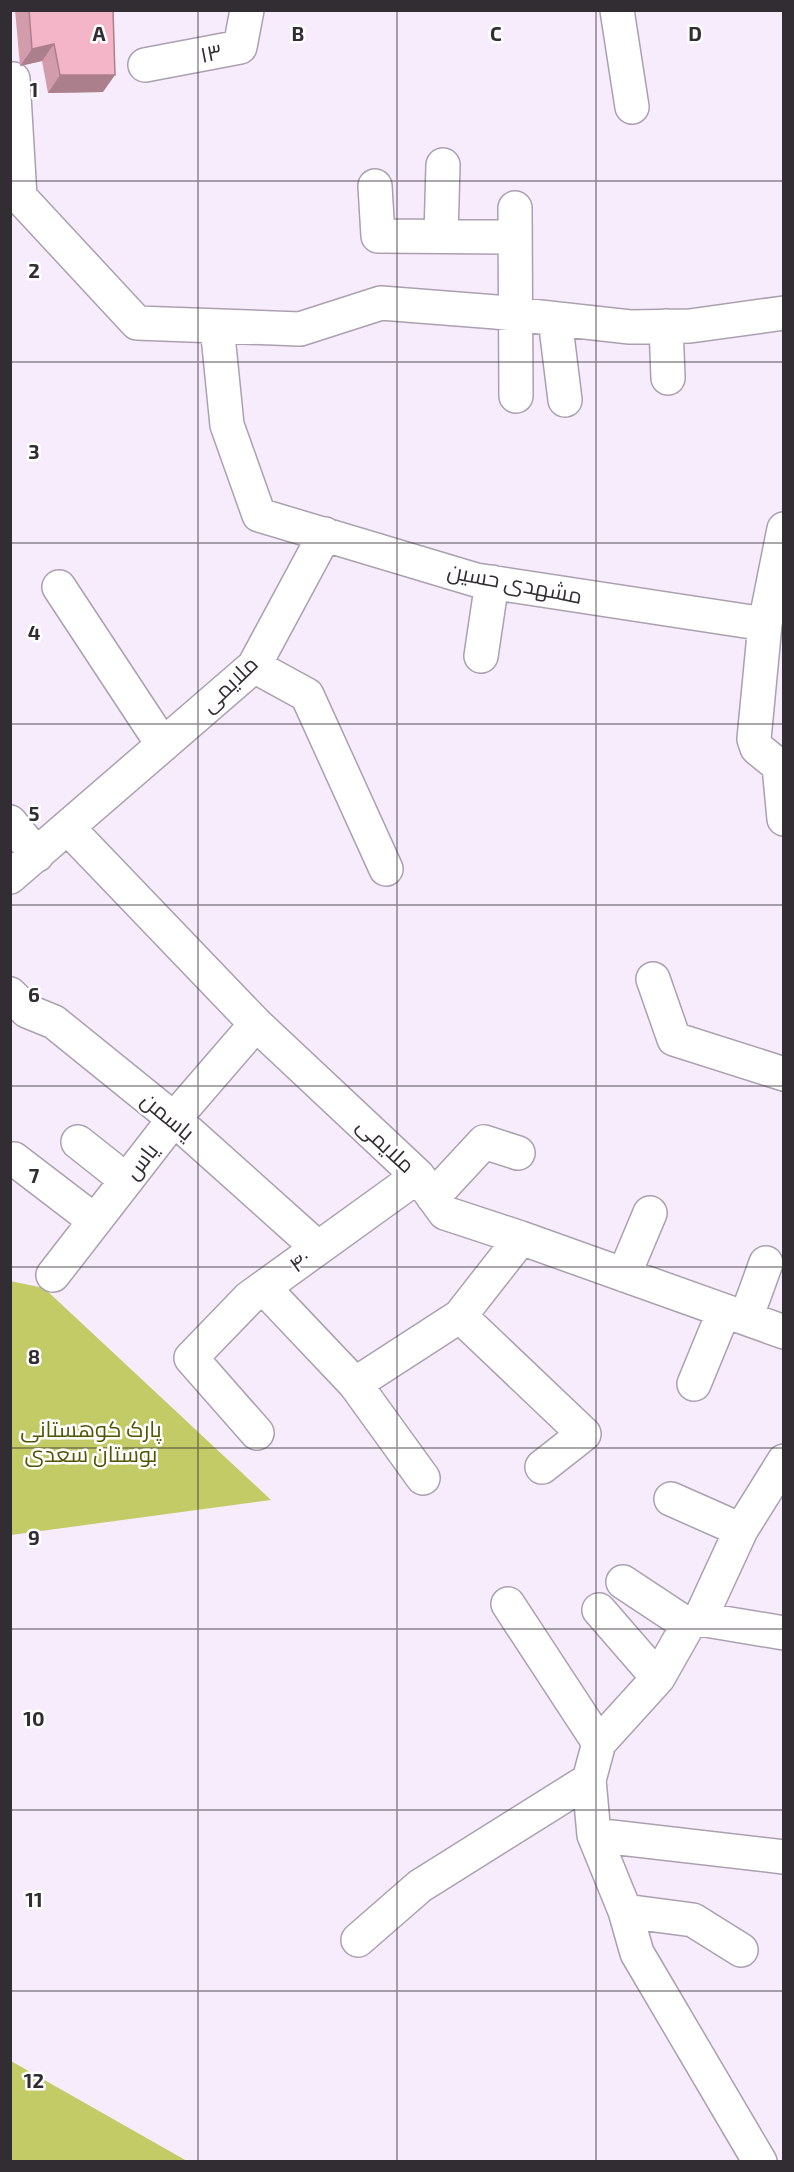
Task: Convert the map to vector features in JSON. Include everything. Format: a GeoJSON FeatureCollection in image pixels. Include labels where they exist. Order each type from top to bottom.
{"type":"FeatureCollection","features":[{"type":"Feature","properties":{"kind":"street","name":"۱۳"},"geometry":{"type":"LineString","coordinates":[[145,65],[240,47],[247,10]]}},
{"type":"Feature","properties":{"kind":"street"},"geometry":{"type":"LineString","coordinates":[[617,10],[632,107]]}},
{"type":"Feature","properties":{"kind":"street"},"geometry":{"type":"LineString","coordinates":[[10,79],[13,79],[20,197],[137,323],[300,330],[381,303],[630,327],[690,326],[783,313]]}},
{"type":"Feature","properties":{"kind":"street"},"geometry":{"type":"LineString","coordinates":[[441,236],[443,165]]}},
{"type":"Feature","properties":{"kind":"street"},"geometry":{"type":"LineString","coordinates":[[375,186],[378,236],[441,236],[515,222],[516,396]]}},
{"type":"Feature","properties":{"kind":"street"},"geometry":{"type":"LineString","coordinates":[[555,319],[566,400]]}},
{"type":"Feature","properties":{"kind":"street","name":"مشهدی حسین"},"geometry":{"type":"LineString","coordinates":[[217,326],[227,425],[259,514],[476,580],[765,624]]}},
{"type":"Feature","properties":{"kind":"street"},"geometry":{"type":"LineString","coordinates":[[666,326],[668,378]]}},
{"type":"Feature","properties":{"kind":"street"},"geometry":{"type":"LineString","coordinates":[[783,529],[765,624],[754,739],[757,748],[779,766],[783,819]]}},
{"type":"Feature","properties":{"kind":"street","name":"ملایمی"},"geometry":{"type":"LineString","coordinates":[[10,877],[254,666],[325,534]]}},
{"type":"Feature","properties":{"kind":"street"},"geometry":{"type":"LineString","coordinates":[[481,656],[492,582]]}},
{"type":"Feature","properties":{"kind":"street"},"geometry":{"type":"LineString","coordinates":[[58,587],[163,745]]}},
{"type":"Feature","properties":{"kind":"street"},"geometry":{"type":"LineString","coordinates":[[254,666],[307,695],[386,869]]}},
{"type":"Feature","properties":{"kind":"street"},"geometry":{"type":"LineString","coordinates":[[10,822],[37,855]]}},
{"type":"Feature","properties":{"kind":"street","name":"ملایمی"},"geometry":{"type":"LineString","coordinates":[[68,828],[256,1023],[426,1187],[445,1213],[783,1332]]}},
{"type":"Feature","properties":{"kind":"street"},"geometry":{"type":"LineString","coordinates":[[653,979],[674,1039],[783,1074]]}},
{"type":"Feature","properties":{"kind":"street","name":"یاسمن"},"geometry":{"type":"LineString","coordinates":[[10,994],[27,1011],[54,1022],[174,1119],[318,1248]]}},
{"type":"Feature","properties":{"kind":"street","name":"یاس"},"geometry":{"type":"LineString","coordinates":[[53,1275],[174,1119],[256,1023]]}},
{"type":"Feature","properties":{"kind":"street"},"geometry":{"type":"LineString","coordinates":[[78,1142],[126,1180]]}},
{"type":"Feature","properties":{"kind":"street","name":"۴۰"},"geometry":{"type":"LineString","coordinates":[[257,1433],[191,1358],[249,1298],[318,1248],[426,1187],[484,1142],[518,1153]]}},
{"type":"Feature","properties":{"kind":"street"},"geometry":{"type":"LineString","coordinates":[[10,1160],[14,1159],[95,1221]]}},
{"type":"Feature","properties":{"kind":"street"},"geometry":{"type":"LineString","coordinates":[[624,1275],[650,1213]]}},
{"type":"Feature","properties":{"kind":"street"},"geometry":{"type":"LineString","coordinates":[[355,1384],[460,1316],[521,1238]]}},
{"type":"Feature","properties":{"kind":"street"},"geometry":{"type":"LineString","coordinates":[[694,1384],[766,1263]]}},
{"type":"Feature","properties":{"kind":"street"},"geometry":{"type":"LineString","coordinates":[[264,1288],[355,1384],[423,1478]]}},
{"type":"Feature","properties":{"kind":"street"},"geometry":{"type":"LineString","coordinates":[[460,1316],[584,1434],[542,1467]]}},
{"type":"Feature","properties":{"kind":"street"},"geometry":{"type":"LineString","coordinates":[[760,2162],[637,1953],[625,1911],[594,1835],[589,1780],[599,1743],[658,1678],[694,1622],[741,1530],[783,1461]]}},
{"type":"Feature","properties":{"kind":"street"},"geometry":{"type":"LineString","coordinates":[[671,1499],[741,1530]]}},
{"type":"Feature","properties":{"kind":"street"},"geometry":{"type":"LineString","coordinates":[[623,1582],[694,1622],[783,1633]]}},
{"type":"Feature","properties":{"kind":"street"},"geometry":{"type":"LineString","coordinates":[[508,1604],[599,1743]]}},
{"type":"Feature","properties":{"kind":"street"},"geometry":{"type":"LineString","coordinates":[[599,1610],[658,1678]]}},
{"type":"Feature","properties":{"kind":"street"},"geometry":{"type":"LineString","coordinates":[[358,1940],[420,1886],[589,1780]]}},
{"type":"Feature","properties":{"kind":"street"},"geometry":{"type":"LineString","coordinates":[[594,1835],[783,1857]]}},
{"type":"Feature","properties":{"kind":"street"},"geometry":{"type":"LineString","coordinates":[[625,1911],[693,1920],[741,1950]]}},
{"type":"Feature","properties":{"kind":"green space","name":"پارک کوهستانی بوستان سعدی"},"geometry":{"type":"Polygon","coordinates":[[[10,1281],[44,1288],[271,1500],[11,1535],[10,1281]]]}},
{"type":"Feature","properties":{"kind":"green space"},"geometry":{"type":"Polygon","coordinates":[[[11,2061],[187,2161],[11,2161],[11,2061]]]}},
{"type":"Feature","properties":{"kind":"building"},"geometry":{"type":"Polygon","coordinates":[[[29,10],[113,10],[115,75],[60,75],[54,44],[32,49],[29,10]]]}}]}
